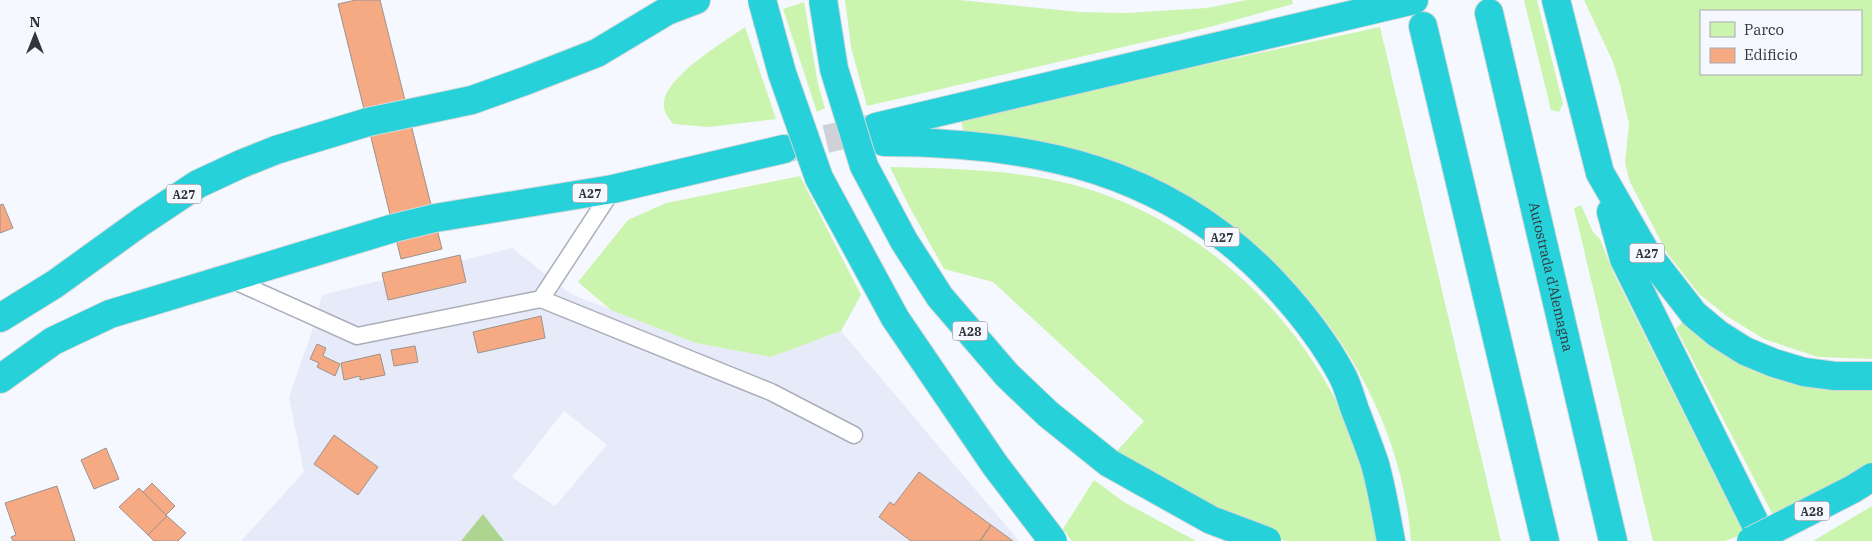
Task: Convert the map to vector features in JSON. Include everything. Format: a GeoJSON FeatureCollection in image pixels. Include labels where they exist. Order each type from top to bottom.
{"type":"FeatureCollection","features":[{"type":"Feature","properties":{"kind":"highway","name":"A27"},"geometry":{"type":"LineString","coordinates":[[0,318],[55,284],[141,222],[198,184],[276,150],[368,122],[472,100],[526,81],[597,53],[667,11],[696,0]]}},
{"type":"Feature","properties":{"kind":"highway"},"geometry":{"type":"LineString","coordinates":[[762,0],[782,73],[819,178],[895,318],[995,465],[1053,541]]}},
{"type":"Feature","properties":{"kind":"highway","name":"A28"},"geometry":{"type":"LineString","coordinates":[[823,0],[834,69],[864,166],[904,241],[940,297],[1007,375],[1048,414],[1109,463],[1211,520],[1267,541]]}},
{"type":"Feature","properties":{"kind":"highway","name":"A27"},"geometry":{"type":"LineString","coordinates":[[1391,541],[1374,464],[1342,376],[1306,318],[1258,266],[1200,218],[1146,188],[1080,164],[1002,147],[931,142],[880,134],[970,103],[1414,0]]}},
{"type":"Feature","properties":{"kind":"highway","name":"A27"},"geometry":{"type":"LineString","coordinates":[[1556,0],[1624,259],[1753,532]]}},
{"type":"Feature","properties":{"kind":"highway","name":"Autostrada d'Alemagna"},"geometry":{"type":"LineString","coordinates":[[1489,13],[1613,541]]}},
{"type":"Feature","properties":{"kind":"highway"},"geometry":{"type":"LineString","coordinates":[[1423,26],[1545,541]]}},
{"type":"Feature","properties":{"kind":"highway","name":"A27"},"geometry":{"type":"LineString","coordinates":[[0,379],[53,341],[110,314],[228,278],[435,218],[613,189],[784,150]]}},
{"type":"Feature","properties":{"kind":"highway","name":"A27"},"geometry":{"type":"LineString","coordinates":[[1600,173],[1645,251],[1694,314],[1718,334],[1745,351],[1774,363],[1804,372],[1835,376],[1872,376]]}},
{"type":"Feature","properties":{"kind":"highway","name":"A28"},"geometry":{"type":"LineString","coordinates":[[1753,532],[1872,478]]}},
{"type":"Feature","properties":{"kind":"lane"},"geometry":{"type":"LineString","coordinates":[[541,299],[613,189]]}},
{"type":"Feature","properties":{"kind":"lane"},"geometry":{"type":"LineString","coordinates":[[228,278],[357,336],[541,299],[771,392],[854,435]]}},
{"type":"Feature","properties":{"kind":"shaded area"},"geometry":{"type":"Polygon","coordinates":[[[512,248],[571,294],[696,343],[771,357],[841,331],[1019,541],[504,541],[483,514],[461,541],[241,541],[304,472],[289,397],[312,331],[322,295],[512,248]],[[564,411],[512,477],[555,506],[607,445],[564,411]]]}},
{"type":"Feature","properties":{"kind":"green space"},"geometry":{"type":"Polygon","coordinates":[[[845,0],[959,0],[1080,12],[1125,13],[1207,8],[1247,0],[1292,0],[1293,4],[1210,27],[867,106],[851,47],[845,0]]]}},
{"type":"Feature","properties":{"kind":"green space"},"geometry":{"type":"Polygon","coordinates":[[[1524,0],[1537,0],[1563,104],[1559,112],[1551,110],[1524,0]]]}},
{"type":"Feature","properties":{"kind":"green space"},"geometry":{"type":"Polygon","coordinates":[[[1584,0],[1872,0],[1872,359],[1818,357],[1764,339],[1728,317],[1699,294],[1667,253],[1630,182],[1625,163],[1629,124],[1613,62],[1584,0]]]}},
{"type":"Feature","properties":{"kind":"green space"},"geometry":{"type":"Polygon","coordinates":[[[804,2],[818,84],[825,108],[817,112],[783,9],[804,2]]]}},
{"type":"Feature","properties":{"kind":"green space"},"geometry":{"type":"Polygon","coordinates":[[[745,27],[776,119],[709,127],[673,124],[665,112],[664,103],[667,93],[675,82],[697,60],[745,27]]]}},
{"type":"Feature","properties":{"kind":"green space"},"geometry":{"type":"Polygon","coordinates":[[[1380,27],[1501,541],[1411,541],[1405,496],[1394,452],[1378,410],[1357,369],[1333,331],[1305,295],[1274,263],[1220,217],[1184,195],[1168,189],[964,138],[961,117],[1380,27]]]}},
{"type":"Feature","properties":{"kind":"green space"},"geometry":{"type":"Polygon","coordinates":[[[890,167],[1001,172],[1037,177],[1088,189],[1136,208],[1182,233],[1224,264],[1263,299],[1297,339],[1326,382],[1355,442],[1368,484],[1380,541],[1285,541],[1221,515],[1139,467],[1117,451],[1144,421],[993,282],[944,269],[890,167]]]}},
{"type":"Feature","properties":{"kind":"green space"},"geometry":{"type":"Polygon","coordinates":[[[800,176],[861,295],[841,331],[771,357],[696,343],[611,310],[578,282],[628,220],[666,203],[800,176]]]}},
{"type":"Feature","properties":{"kind":"green space"},"geometry":{"type":"Polygon","coordinates":[[[1581,205],[1593,232],[1600,239],[1613,272],[1744,534],[1725,541],[1653,541],[1574,208],[1581,205]]]}},
{"type":"Feature","properties":{"kind":"green space"},"geometry":{"type":"Polygon","coordinates":[[[1683,322],[1709,346],[1738,362],[1872,388],[1872,468],[1776,521],[1676,328],[1683,322]]]}},
{"type":"Feature","properties":{"kind":"green space"},"geometry":{"type":"Polygon","coordinates":[[[1094,480],[1124,502],[1196,541],[1072,541],[1063,529],[1094,480]]]}},
{"type":"Feature","properties":{"kind":"green space"},"geometry":{"type":"Polygon","coordinates":[[[1872,506],[1872,541],[1813,541],[1872,506]]]}},
{"type":"Feature","properties":{"kind":"green space"},"geometry":{"type":"Polygon","coordinates":[[[483,514],[504,541],[461,541],[483,514]]]}},
{"type":"Feature","properties":{"kind":"building"},"geometry":{"type":"Polygon","coordinates":[[[356,0],[380,0],[442,249],[401,259],[338,4],[356,0]]]}},
{"type":"Feature","properties":{"kind":"building"},"geometry":{"type":"Polygon","coordinates":[[[3,204],[13,228],[0,233],[0,205],[3,204]]]}},
{"type":"Feature","properties":{"kind":"building"},"geometry":{"type":"Polygon","coordinates":[[[460,255],[466,282],[388,300],[382,273],[460,255]]]}},
{"type":"Feature","properties":{"kind":"building"},"geometry":{"type":"Polygon","coordinates":[[[541,316],[545,338],[478,353],[473,332],[541,316]]]}},
{"type":"Feature","properties":{"kind":"building"},"geometry":{"type":"Polygon","coordinates":[[[317,344],[326,348],[323,356],[340,364],[335,376],[317,367],[319,363],[310,359],[317,344]]]}},
{"type":"Feature","properties":{"kind":"building"},"geometry":{"type":"Polygon","coordinates":[[[415,346],[418,362],[394,366],[391,350],[415,346]]]}},
{"type":"Feature","properties":{"kind":"building"},"geometry":{"type":"Polygon","coordinates":[[[380,354],[385,375],[360,380],[360,376],[344,380],[341,363],[380,354]]]}},
{"type":"Feature","properties":{"kind":"building"},"geometry":{"type":"Polygon","coordinates":[[[334,435],[378,467],[358,495],[314,464],[334,435]]]}},
{"type":"Feature","properties":{"kind":"building"},"geometry":{"type":"Polygon","coordinates":[[[106,448],[119,479],[94,489],[81,460],[106,448]]]}},
{"type":"Feature","properties":{"kind":"building"},"geometry":{"type":"Polygon","coordinates":[[[919,472],[991,525],[980,541],[911,541],[879,517],[890,502],[894,505],[919,472]]]}},
{"type":"Feature","properties":{"kind":"building"},"geometry":{"type":"Polygon","coordinates":[[[152,483],[175,506],[166,515],[143,492],[152,483]]]}},
{"type":"Feature","properties":{"kind":"building"},"geometry":{"type":"Polygon","coordinates":[[[57,486],[75,541],[13,541],[11,537],[16,535],[5,503],[57,486]]]}},
{"type":"Feature","properties":{"kind":"building"},"geometry":{"type":"Polygon","coordinates":[[[139,488],[167,516],[148,535],[119,507],[139,488]]]}},
{"type":"Feature","properties":{"kind":"building"},"geometry":{"type":"Polygon","coordinates":[[[167,516],[186,533],[178,541],[154,541],[148,535],[167,516]]]}},
{"type":"Feature","properties":{"kind":"building"},"geometry":{"type":"Polygon","coordinates":[[[991,525],[1013,541],[980,541],[991,525]]]}},
{"type":"Feature","properties":{"kind":"tunnel"},"geometry":{"type":"LineString","coordinates":[[785,149],[876,127]]}}]}
